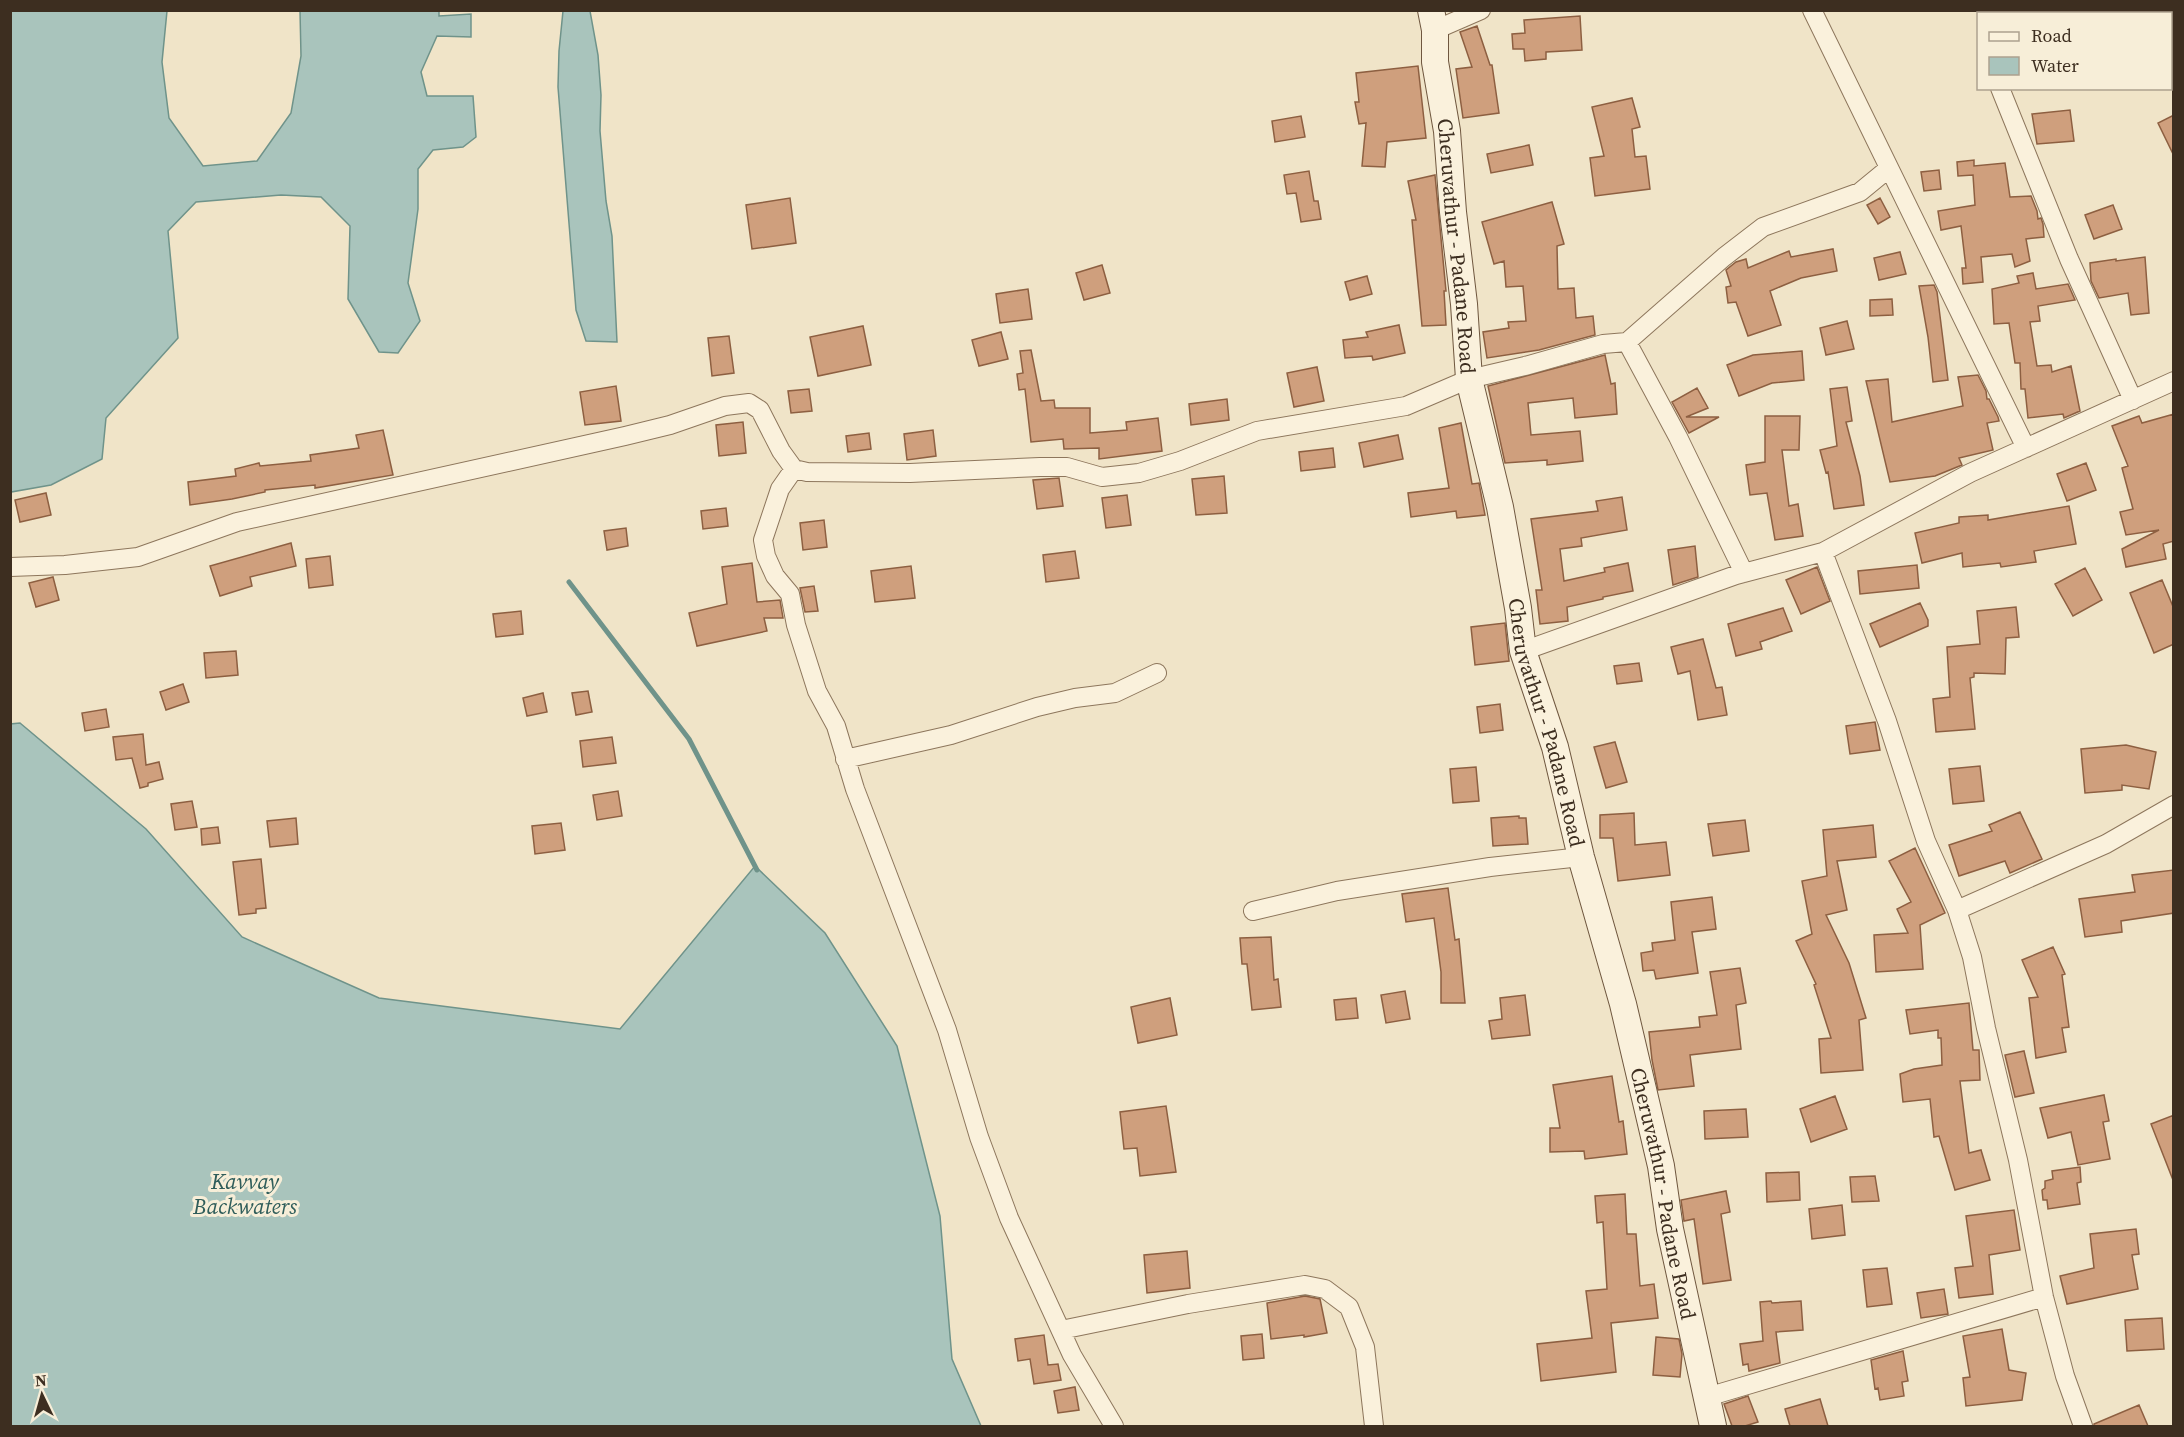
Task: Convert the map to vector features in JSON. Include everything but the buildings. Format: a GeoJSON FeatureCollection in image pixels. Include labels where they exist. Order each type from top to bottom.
{"type":"FeatureCollection","features":[{"type":"Feature","properties":{"kind":"main road","name":"Cheruvathur - Padane Road"},"geometry":{"type":"LineString","coordinates":[[1433,20],[1436,62],[1447,130],[1469,379],[1500,507],[1518,608],[1522,651],[1555,747],[1581,857],[1623,1004],[1661,1166],[1670,1229],[1713,1426]]}},
{"type":"Feature","properties":{"kind":"street"},"geometry":{"type":"LineString","coordinates":[[1433,20],[1481,10]]}},
{"type":"Feature","properties":{"kind":"street"},"geometry":{"type":"LineString","coordinates":[[1812,10],[2026,448]]}},
{"type":"Feature","properties":{"kind":"street"},"geometry":{"type":"LineString","coordinates":[[2001,90],[2069,259],[2133,400]]}},
{"type":"Feature","properties":{"kind":"street"},"geometry":{"type":"LineString","coordinates":[[10,567],[65,565],[138,557],[237,522],[625,436],[670,425],[725,406],[749,403],[760,410],[781,451],[794,469],[807,472],[910,474],[1067,467],[1102,477],[1139,473],[1180,461],[1257,431],[1406,406],[1469,379],[1603,344],[1627,342],[1724,257],[1764,227],[1860,192],[1888,169]]}},
{"type":"Feature","properties":{"kind":"street"},"geometry":{"type":"LineString","coordinates":[[1627,342],[1678,437],[1744,573]]}},
{"type":"Feature","properties":{"kind":"street"},"geometry":{"type":"LineString","coordinates":[[1522,651],[1744,573],[1823,552],[1970,472],[2174,381]]}},
{"type":"Feature","properties":{"kind":"street"},"geometry":{"type":"LineString","coordinates":[[794,469],[780,489],[763,540],[766,556],[775,576],[790,594],[796,625],[817,691],[836,726],[855,789],[947,1029],[979,1137],[1009,1218],[1072,1355],[1114,1426]]}},
{"type":"Feature","properties":{"kind":"street"},"geometry":{"type":"LineString","coordinates":[[1823,552],[1887,721],[1926,841],[1957,910],[1972,957],[1986,1028],[2013,1140],[2044,1297],[2065,1376],[2083,1426]]}},
{"type":"Feature","properties":{"kind":"street"},"geometry":{"type":"LineString","coordinates":[[845,759],[951,735],[1037,707],[1075,698],[1115,693],[1157,674]]}},
{"type":"Feature","properties":{"kind":"street"},"geometry":{"type":"LineString","coordinates":[[1957,910],[2106,844],[2174,805]]}},
{"type":"Feature","properties":{"kind":"street"},"geometry":{"type":"LineString","coordinates":[[1253,911],[1349,890],[1490,867],[1581,857]]}},
{"type":"Feature","properties":{"kind":"street"},"geometry":{"type":"LineString","coordinates":[[1061,1330],[1188,1304],[1305,1285],[1325,1288],[1349,1307],[1365,1347],[1374,1426]]}},
{"type":"Feature","properties":{"kind":"street"},"geometry":{"type":"LineString","coordinates":[[1707,1397],[2044,1297]]}},
{"type":"Feature","properties":{"kind":"water"},"geometry":{"type":"Polygon","coordinates":[[[11,11],[167,11],[162,62],[169,118],[203,166],[257,161],[291,113],[301,56],[300,11],[439,11],[439,16],[471,14],[471,37],[437,36],[421,72],[427,96],[473,96],[476,137],[463,147],[433,150],[418,169],[418,209],[408,283],[420,321],[398,353],[379,352],[348,299],[350,226],[321,197],[281,195],[196,202],[168,231],[178,338],[106,418],[102,459],[51,485],[11,492],[11,11]]]}},
{"type":"Feature","properties":{"kind":"water"},"geometry":{"type":"Polygon","coordinates":[[[563,11],[590,11],[598,55],[601,95],[600,131],[606,201],[612,236],[617,342],[586,341],[576,310],[558,87],[563,11]]]}},
{"type":"Feature","properties":{"kind":"water","name":"Kavvay Backwaters"},"geometry":{"type":"Polygon","coordinates":[[[20,723],[146,829],[242,937],[379,998],[620,1029],[755,866],[825,933],[897,1046],[940,1216],[952,1359],[981,1426],[11,1426],[10,724],[20,723]]]}},
{"type":"Feature","properties":{"kind":"waterway"},"geometry":{"type":"LineString","coordinates":[[569,582],[689,739],[757,870]]}}]}
